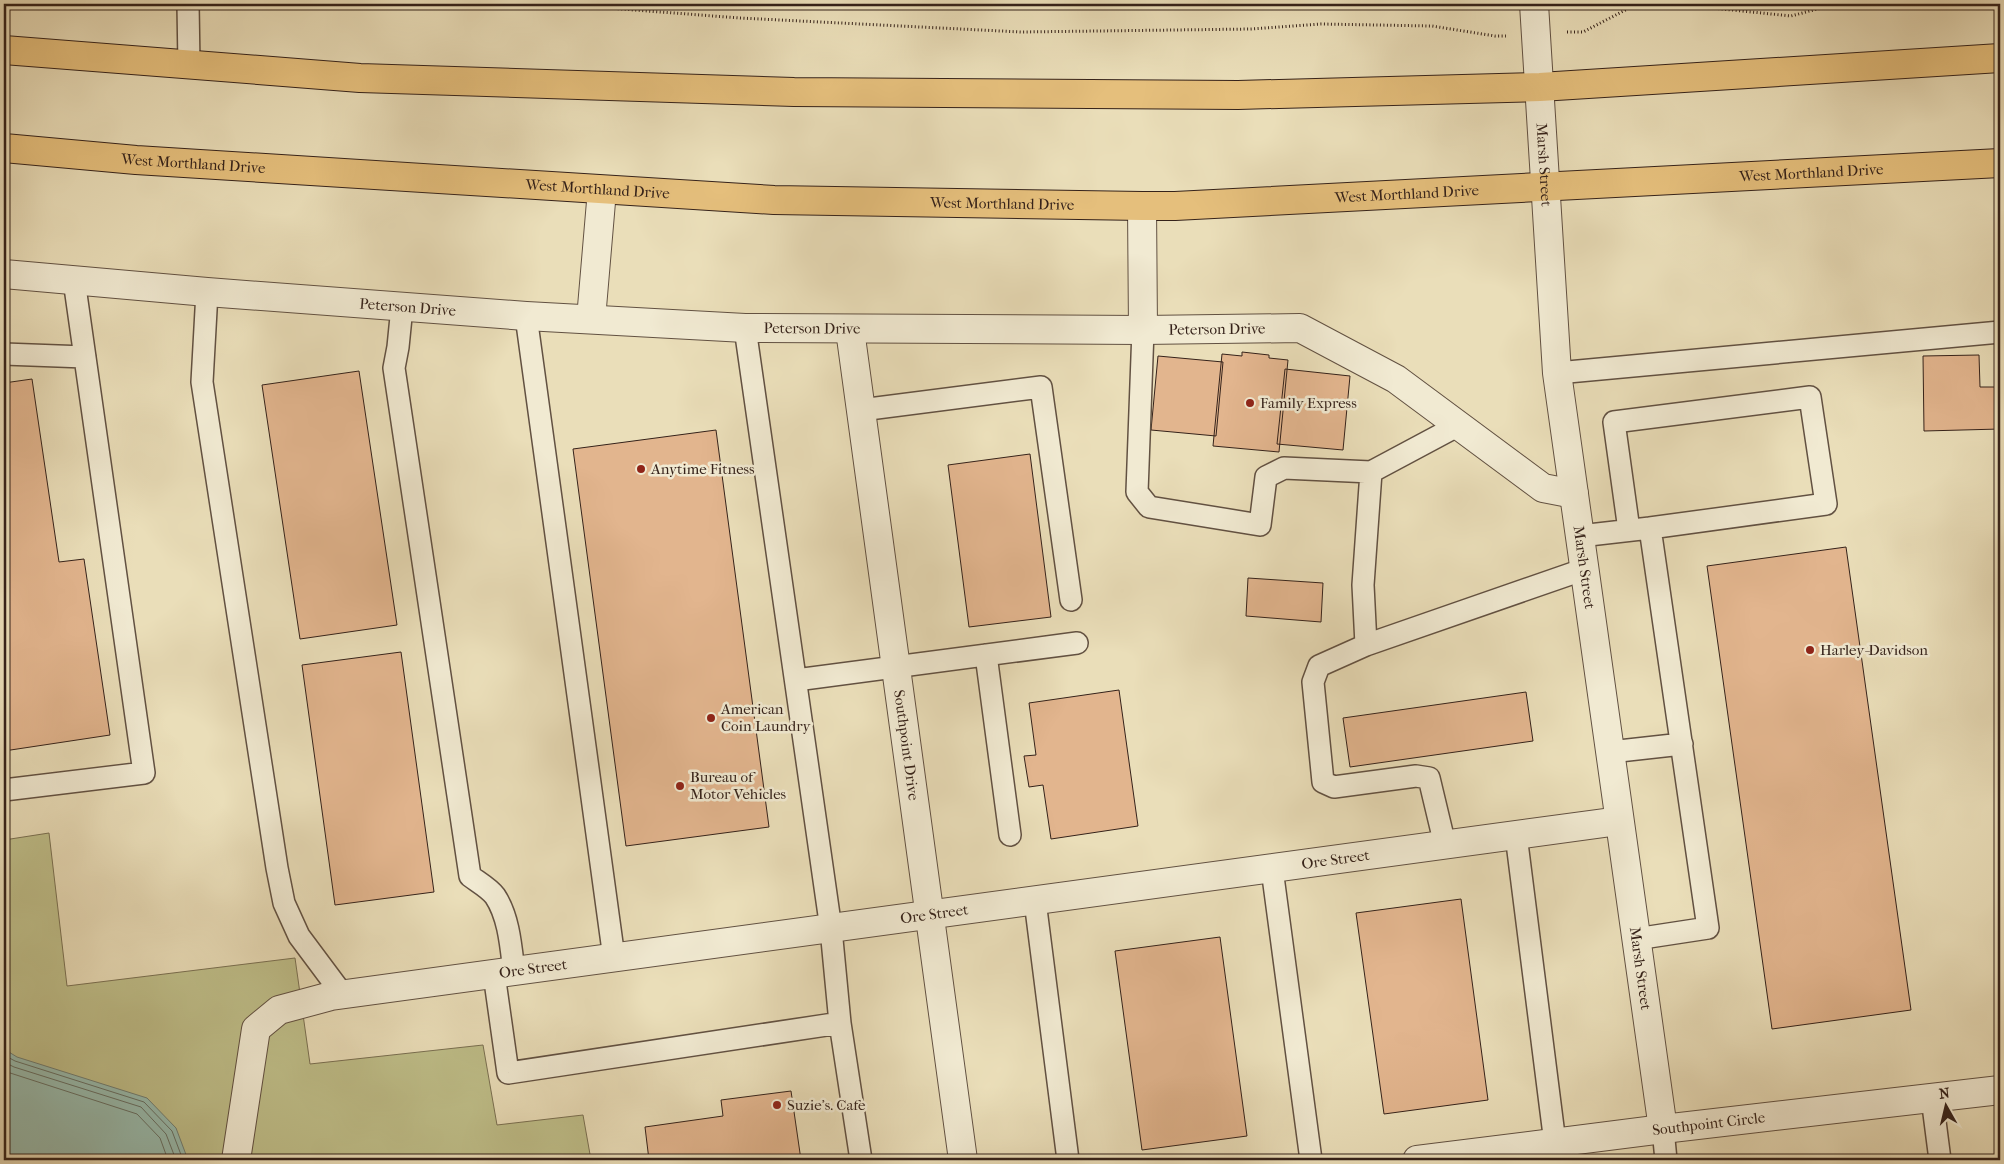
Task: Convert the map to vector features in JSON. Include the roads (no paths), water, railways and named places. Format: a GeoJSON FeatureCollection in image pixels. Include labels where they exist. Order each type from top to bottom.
{"type":"FeatureCollection","features":[{"type":"Feature","properties":{"kind":"highway"},"geometry":{"type":"LineString","coordinates":[[4,50],[360,78],[794,92],[1238,95],[1540,87],[2000,58]]}},
{"type":"Feature","properties":{"kind":"highway","name":"West Morthland Drive"},"geometry":{"type":"LineString","coordinates":[[4,148],[136,160],[774,200],[1142,206],[1175,206],[2000,163]]}},
{"type":"Feature","properties":{"kind":"street","name":"Marsh Street"},"geometry":{"type":"LineString","coordinates":[[1534,4],[1557,373],[1663,1129]]}},
{"type":"Feature","properties":{"kind":"street"},"geometry":{"type":"LineString","coordinates":[[591,319],[602,190]]}},
{"type":"Feature","properties":{"kind":"street"},"geometry":{"type":"LineString","coordinates":[[1142,206],[1143,330]]}},
{"type":"Feature","properties":{"kind":"street","name":"Peterson Drive"},"geometry":{"type":"LineString","coordinates":[[4,274],[402,307],[746,328],[850,330],[1300,328],[1396,379],[1543,488],[1574,494]]}},
{"type":"Feature","properties":{"kind":"street","name":"Southpoint Drive"},"geometry":{"type":"LineString","coordinates":[[850,330],[964,1160]]}},
{"type":"Feature","properties":{"kind":"street","name":"Ore Street"},"geometry":{"type":"LineString","coordinates":[[236,1160],[256,1029],[279,1010],[343,994],[930,916],[1620,821]]}},
{"type":"Feature","properties":{"kind":"street","name":"Southpoint Circle"},"geometry":{"type":"LineString","coordinates":[[1417,1160],[2000,1090]]}},
{"type":"Feature","properties":{"kind":"lane"},"geometry":{"type":"LineString","coordinates":[[188,4],[190,65]]}},
{"type":"Feature","properties":{"kind":"lane"},"geometry":{"type":"LineString","coordinates":[[4,790],[144,773],[74,280]]}},
{"type":"Feature","properties":{"kind":"lane"},"geometry":{"type":"LineString","coordinates":[[207,292],[202,382],[277,868],[284,903],[299,936],[343,994]]}},
{"type":"Feature","properties":{"kind":"lane"},"geometry":{"type":"LineString","coordinates":[[402,307],[394,368],[470,876],[494,895],[509,931],[504,973],[508,1073],[840,1023]]}},
{"type":"Feature","properties":{"kind":"lane"},"geometry":{"type":"LineString","coordinates":[[526,316],[614,958]]}},
{"type":"Feature","properties":{"kind":"lane"},"geometry":{"type":"LineString","coordinates":[[746,328],[831,929],[840,1023],[861,1160]]}},
{"type":"Feature","properties":{"kind":"lane"},"geometry":{"type":"LineString","coordinates":[[1143,330],[1138,492],[1149,507],[1260,525],[1266,477],[1284,468],[1371,472],[1459,425]]}},
{"type":"Feature","properties":{"kind":"lane"},"geometry":{"type":"LineString","coordinates":[[1557,373],[2000,332]]}},
{"type":"Feature","properties":{"kind":"lane"},"geometry":{"type":"LineString","coordinates":[[4,354],[85,358]]}},
{"type":"Feature","properties":{"kind":"lane"},"geometry":{"type":"LineString","coordinates":[[861,410],[1041,387],[1071,600]]}},
{"type":"Feature","properties":{"kind":"lane"},"geometry":{"type":"LineString","coordinates":[[1580,536],[1650,528],[1826,504],[1810,397],[1614,422],[1629,530]]}},
{"type":"Feature","properties":{"kind":"lane"},"geometry":{"type":"LineString","coordinates":[[1366,645],[1363,585],[1371,472]]}},
{"type":"Feature","properties":{"kind":"lane"},"geometry":{"type":"LineString","coordinates":[[1636,939],[1708,928],[1650,528]]}},
{"type":"Feature","properties":{"kind":"lane"},"geometry":{"type":"LineString","coordinates":[[1445,845],[1429,778],[1416,776],[1334,787],[1323,782],[1313,682],[1319,666],[1366,645],[1585,569]]}},
{"type":"Feature","properties":{"kind":"lane"},"geometry":{"type":"LineString","coordinates":[[796,680],[1077,643]]}},
{"type":"Feature","properties":{"kind":"lane"},"geometry":{"type":"LineString","coordinates":[[986,655],[1010,835]]}},
{"type":"Feature","properties":{"kind":"lane"},"geometry":{"type":"LineString","coordinates":[[1610,752],[1682,744]]}},
{"type":"Feature","properties":{"kind":"lane"},"geometry":{"type":"LineString","coordinates":[[1516,835],[1555,1143]]}},
{"type":"Feature","properties":{"kind":"lane"},"geometry":{"type":"LineString","coordinates":[[1272,869],[1311,1160]]}},
{"type":"Feature","properties":{"kind":"lane"},"geometry":{"type":"LineString","coordinates":[[1035,901],[1068,1160]]}},
{"type":"Feature","properties":{"kind":"lane"},"geometry":{"type":"LineString","coordinates":[[1932,1098],[1940,1160]]}},
{"type":"Feature","properties":{"kind":"lane"},"geometry":{"type":"LineString","coordinates":[[1663,1129],[1666,1160]]}},
{"type":"Feature","properties":{"kind":"water"},"geometry":{"type":"Polygon","coordinates":[[[4,1049],[17,1057],[147,1098],[176,1128],[188,1160],[4,1160],[4,1049]]]}},
{"type":"Feature","properties":{"kind":"place","name":"Family Express"},"geometry":{"type":"Point","coordinates":[1250,403]}},
{"type":"Feature","properties":{"kind":"place","name":"Anytime Fitness"},"geometry":{"type":"Point","coordinates":[641,469]}},
{"type":"Feature","properties":{"kind":"place","name":"Harley-Davidson"},"geometry":{"type":"Point","coordinates":[1810,650]}},
{"type":"Feature","properties":{"kind":"place","name":"American Coin Laundry"},"geometry":{"type":"Point","coordinates":[711,718]}},
{"type":"Feature","properties":{"kind":"place","name":"Bureau of Motor Vehicles"},"geometry":{"type":"Point","coordinates":[680,786]}},
{"type":"Feature","properties":{"kind":"place","name":"Suzie's. Cafe"},"geometry":{"type":"Point","coordinates":[777,1105]}}]}
